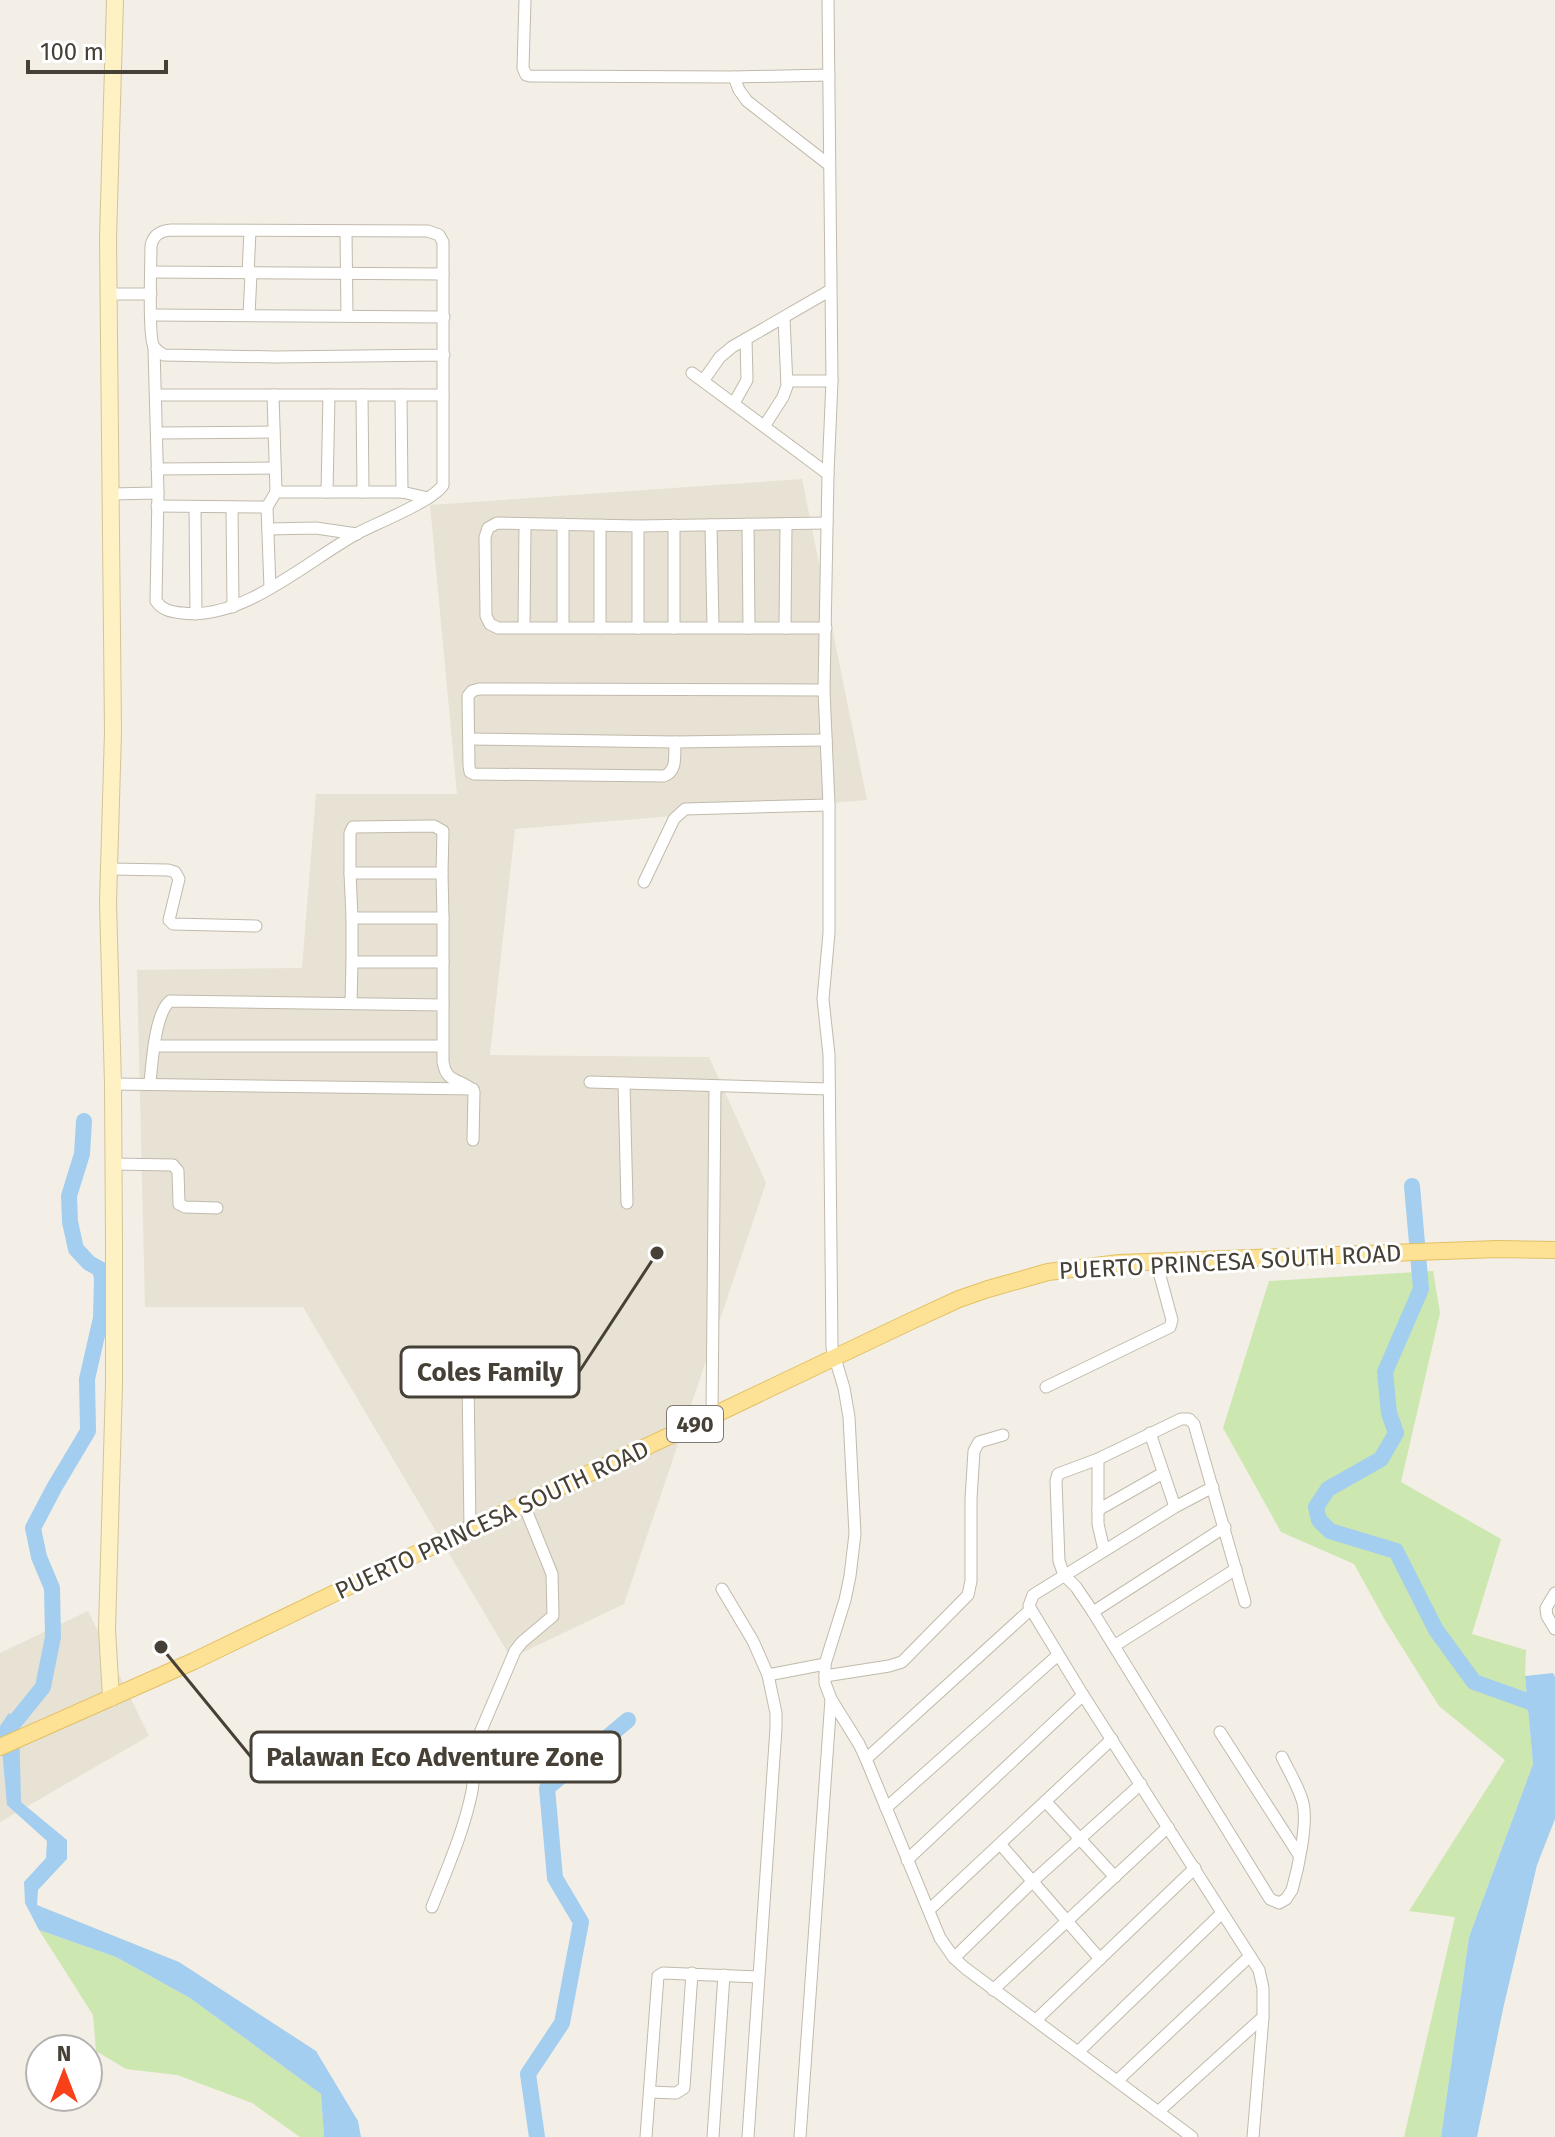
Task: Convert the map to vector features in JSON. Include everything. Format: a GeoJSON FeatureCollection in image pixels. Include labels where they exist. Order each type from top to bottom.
{"type":"FeatureCollection","features":[{"type":"Feature","properties":{"kind":"main road","name":"PUERTO PRINCESA SOUTH ROAD"},"geometry":{"type":"LineString","coordinates":[[0,1747],[194,1661],[959,1299],[1021,1278],[1081,1267],[1156,1261],[1507,1248],[1555,1250]]}},
{"type":"Feature","properties":{"kind":"street"},"geometry":{"type":"LineString","coordinates":[[111,1698],[107,1629],[114,1384],[109,869],[113,732],[108,238],[115,0]]}},
{"type":"Feature","properties":{"kind":"street"},"geometry":{"type":"LineString","coordinates":[[525,0],[523,68],[530,76],[829,75]]}},
{"type":"Feature","properties":{"kind":"street"},"geometry":{"type":"LineString","coordinates":[[800,2137],[831,1699],[825,1670],[845,1600],[855,1534],[849,1417],[831,1335],[829,1055],[823,999],[829,933],[829,805],[824,690],[832,381],[828,0]]}},
{"type":"Feature","properties":{"kind":"street"},"geometry":{"type":"LineString","coordinates":[[734,77],[747,101],[828,164]]}},
{"type":"Feature","properties":{"kind":"street"},"geometry":{"type":"LineString","coordinates":[[171,230],[346,232],[435,232],[442,238],[444,480],[440,490],[357,534],[233,607],[196,614],[168,611],[156,601],[158,500],[151,315],[152,242],[160,232],[171,230]]}},
{"type":"Feature","properties":{"kind":"street"},"geometry":{"type":"LineString","coordinates":[[249,315],[250,231]]}},
{"type":"Feature","properties":{"kind":"street"},"geometry":{"type":"LineString","coordinates":[[346,232],[347,316]]}},
{"type":"Feature","properties":{"kind":"street"},"geometry":{"type":"LineString","coordinates":[[151,272],[443,274]]}},
{"type":"Feature","properties":{"kind":"street"},"geometry":{"type":"LineString","coordinates":[[703,381],[724,352],[829,291]]}},
{"type":"Feature","properties":{"kind":"street"},"geometry":{"type":"LineString","coordinates":[[108,294],[151,294]]}},
{"type":"Feature","properties":{"kind":"street"},"geometry":{"type":"LineString","coordinates":[[151,315],[444,317]]}},
{"type":"Feature","properties":{"kind":"street"},"geometry":{"type":"LineString","coordinates":[[765,425],[783,397],[787,381],[784,318]]}},
{"type":"Feature","properties":{"kind":"street"},"geometry":{"type":"LineString","coordinates":[[734,403],[747,380],[746,339]]}},
{"type":"Feature","properties":{"kind":"street"},"geometry":{"type":"LineString","coordinates":[[154,348],[169,355],[444,355]]}},
{"type":"Feature","properties":{"kind":"street"},"geometry":{"type":"LineString","coordinates":[[692,373],[828,474]]}},
{"type":"Feature","properties":{"kind":"street"},"geometry":{"type":"LineString","coordinates":[[787,381],[832,381]]}},
{"type":"Feature","properties":{"kind":"street"},"geometry":{"type":"LineString","coordinates":[[156,395],[443,395]]}},
{"type":"Feature","properties":{"kind":"street"},"geometry":{"type":"LineString","coordinates":[[270,588],[267,507],[276,492],[273,395]]}},
{"type":"Feature","properties":{"kind":"street"},"geometry":{"type":"LineString","coordinates":[[327,492],[329,395]]}},
{"type":"Feature","properties":{"kind":"street"},"geometry":{"type":"LineString","coordinates":[[362,395],[363,492]]}},
{"type":"Feature","properties":{"kind":"street"},"geometry":{"type":"LineString","coordinates":[[401,395],[402,492]]}},
{"type":"Feature","properties":{"kind":"street"},"geometry":{"type":"LineString","coordinates":[[157,433],[274,432]]}},
{"type":"Feature","properties":{"kind":"street"},"geometry":{"type":"LineString","coordinates":[[157,469],[275,468]]}},
{"type":"Feature","properties":{"kind":"street"},"geometry":{"type":"LineString","coordinates":[[276,492],[402,492],[428,498]]}},
{"type":"Feature","properties":{"kind":"street"},"geometry":{"type":"LineString","coordinates":[[110,494],[195,507],[267,507]]}},
{"type":"Feature","properties":{"kind":"street"},"geometry":{"type":"LineString","coordinates":[[195,507],[196,614]]}},
{"type":"Feature","properties":{"kind":"street"},"geometry":{"type":"LineString","coordinates":[[232,507],[233,607]]}},
{"type":"Feature","properties":{"kind":"street"},"geometry":{"type":"LineString","coordinates":[[826,628],[498,628],[487,620],[485,606],[485,537],[488,528],[497,523],[638,526],[827,523]]}},
{"type":"Feature","properties":{"kind":"street"},"geometry":{"type":"LineString","coordinates":[[524,627],[525,524]]}},
{"type":"Feature","properties":{"kind":"street"},"geometry":{"type":"LineString","coordinates":[[563,524],[563,627]]}},
{"type":"Feature","properties":{"kind":"street"},"geometry":{"type":"LineString","coordinates":[[748,524],[749,628]]}},
{"type":"Feature","properties":{"kind":"street"},"geometry":{"type":"LineString","coordinates":[[785,628],[786,524]]}},
{"type":"Feature","properties":{"kind":"street"},"geometry":{"type":"LineString","coordinates":[[600,525],[600,628]]}},
{"type":"Feature","properties":{"kind":"street"},"geometry":{"type":"LineString","coordinates":[[674,525],[674,628]]}},
{"type":"Feature","properties":{"kind":"street"},"geometry":{"type":"LineString","coordinates":[[711,525],[713,627]]}},
{"type":"Feature","properties":{"kind":"street"},"geometry":{"type":"LineString","coordinates":[[638,526],[638,628]]}},
{"type":"Feature","properties":{"kind":"street"},"geometry":{"type":"LineString","coordinates":[[268,529],[316,528],[357,534]]}},
{"type":"Feature","properties":{"kind":"street"},"geometry":{"type":"LineString","coordinates":[[675,742],[674,768],[664,776],[478,775],[469,769],[468,696],[475,689],[824,690]]}},
{"type":"Feature","properties":{"kind":"street"},"geometry":{"type":"LineString","coordinates":[[469,739],[675,742],[826,740]]}},
{"type":"Feature","properties":{"kind":"street"},"geometry":{"type":"LineString","coordinates":[[644,882],[674,819],[685,809],[829,805]]}},
{"type":"Feature","properties":{"kind":"street"},"geometry":{"type":"LineString","coordinates":[[351,1003],[350,833],[353,827],[434,826],[443,831],[443,1062],[452,1080],[473,1089]]}},
{"type":"Feature","properties":{"kind":"street"},"geometry":{"type":"LineString","coordinates":[[109,869],[175,872],[179,879],[169,920],[173,924],[256,926]]}},
{"type":"Feature","properties":{"kind":"street"},"geometry":{"type":"LineString","coordinates":[[350,873],[442,873]]}},
{"type":"Feature","properties":{"kind":"street"},"geometry":{"type":"LineString","coordinates":[[352,918],[443,918]]}},
{"type":"Feature","properties":{"kind":"street"},"geometry":{"type":"LineString","coordinates":[[352,962],[443,962]]}},
{"type":"Feature","properties":{"kind":"street"},"geometry":{"type":"LineString","coordinates":[[150,1083],[163,1008],[170,1001],[443,1005]]}},
{"type":"Feature","properties":{"kind":"street"},"geometry":{"type":"LineString","coordinates":[[154,1046],[442,1046]]}},
{"type":"Feature","properties":{"kind":"street"},"geometry":{"type":"LineString","coordinates":[[590,1082],[829,1089]]}},
{"type":"Feature","properties":{"kind":"street"},"geometry":{"type":"LineString","coordinates":[[624,1083],[627,1203]]}},
{"type":"Feature","properties":{"kind":"street"},"geometry":{"type":"LineString","coordinates":[[113,1084],[473,1089]]}},
{"type":"Feature","properties":{"kind":"street"},"geometry":{"type":"LineString","coordinates":[[712,1416],[715,1087]]}},
{"type":"Feature","properties":{"kind":"street"},"geometry":{"type":"LineString","coordinates":[[473,1089],[473,1140]]}},
{"type":"Feature","properties":{"kind":"street"},"geometry":{"type":"LineString","coordinates":[[113,1164],[175,1166],[178,1171],[179,1204],[217,1208]]}},
{"type":"Feature","properties":{"kind":"street"},"geometry":{"type":"LineString","coordinates":[[1046,1387],[1170,1327],[1172,1320],[1156,1261]]}},
{"type":"Feature","properties":{"kind":"street"},"geometry":{"type":"LineString","coordinates":[[468,1378],[470,1530]]}},
{"type":"Feature","properties":{"kind":"street"},"geometry":{"type":"LineString","coordinates":[[1245,1602],[1192,1421],[1181,1419],[1098,1459],[1061,1471],[1057,1477],[1058,1554],[1064,1575],[1093,1612],[1272,1901],[1283,1901],[1289,1895],[1305,1821],[1300,1791],[1282,1757]]}},
{"type":"Feature","properties":{"kind":"street"},"geometry":{"type":"LineString","coordinates":[[1150,1433],[1175,1507]]}},
{"type":"Feature","properties":{"kind":"street"},"geometry":{"type":"LineString","coordinates":[[768,1675],[889,1666],[902,1662],[968,1595],[971,1581],[974,1451],[979,1442],[1003,1435]]}},
{"type":"Feature","properties":{"kind":"street"},"geometry":{"type":"LineString","coordinates":[[1098,1459],[1099,1530],[1104,1550]]}},
{"type":"Feature","properties":{"kind":"street"},"geometry":{"type":"LineString","coordinates":[[1098,1510],[1163,1473]]}},
{"type":"Feature","properties":{"kind":"street"},"geometry":{"type":"LineString","coordinates":[[1213,1487],[1104,1550],[1033,1595],[1029,1602],[1030,1610],[1262,1978],[1263,2017],[1253,2137]]}},
{"type":"Feature","properties":{"kind":"street"},"geometry":{"type":"LineString","coordinates":[[432,1907],[472,1791],[477,1740],[515,1651],[553,1616],[552,1574],[524,1505]]}},
{"type":"Feature","properties":{"kind":"street"},"geometry":{"type":"LineString","coordinates":[[1093,1612],[1225,1527]]}},
{"type":"Feature","properties":{"kind":"street"},"geometry":{"type":"LineString","coordinates":[[1114,1646],[1236,1569]]}},
{"type":"Feature","properties":{"kind":"street"},"geometry":{"type":"LineString","coordinates":[[722,1589],[753,1641],[768,1675],[776,1713],[748,2137]]}},
{"type":"Feature","properties":{"kind":"street"},"geometry":{"type":"LineString","coordinates":[[1555,1593],[1546,1608],[1555,1629]]}},
{"type":"Feature","properties":{"kind":"street"},"geometry":{"type":"LineString","coordinates":[[866,1759],[1030,1610]]}},
{"type":"Feature","properties":{"kind":"street"},"geometry":{"type":"LineString","coordinates":[[886,1808],[1058,1655]]}},
{"type":"Feature","properties":{"kind":"street"},"geometry":{"type":"LineString","coordinates":[[907,1860],[1083,1695]]}},
{"type":"Feature","properties":{"kind":"street"},"geometry":{"type":"LineString","coordinates":[[831,1699],[866,1759],[940,1938],[954,1958],[1192,2137]]}},
{"type":"Feature","properties":{"kind":"street"},"geometry":{"type":"LineString","coordinates":[[1220,1732],[1299,1855]]}},
{"type":"Feature","properties":{"kind":"street"},"geometry":{"type":"LineString","coordinates":[[929,1910],[1112,1739]]}},
{"type":"Feature","properties":{"kind":"street"},"geometry":{"type":"LineString","coordinates":[[954,1958],[1033,1881],[1141,1784]]}},
{"type":"Feature","properties":{"kind":"street"},"geometry":{"type":"LineString","coordinates":[[1046,1802],[1115,1877]]}},
{"type":"Feature","properties":{"kind":"street"},"geometry":{"type":"LineString","coordinates":[[993,1990],[1168,1827]]}},
{"type":"Feature","properties":{"kind":"street"},"geometry":{"type":"LineString","coordinates":[[1001,1845],[1100,1959]]}},
{"type":"Feature","properties":{"kind":"street"},"geometry":{"type":"LineString","coordinates":[[1036,2020],[1195,1868]]}},
{"type":"Feature","properties":{"kind":"street"},"geometry":{"type":"LineString","coordinates":[[1078,2052],[1222,1913]]}},
{"type":"Feature","properties":{"kind":"street"},"geometry":{"type":"LineString","coordinates":[[1117,2081],[1250,1956]]}},
{"type":"Feature","properties":{"kind":"street"},"geometry":{"type":"LineString","coordinates":[[646,2137],[658,1976],[663,1973],[692,1973],[758,1977]]}},
{"type":"Feature","properties":{"kind":"street"},"geometry":{"type":"LineString","coordinates":[[650,2092],[676,2093],[684,2088],[692,1973]]}},
{"type":"Feature","properties":{"kind":"street"},"geometry":{"type":"LineString","coordinates":[[713,2137],[724,1975]]}},
{"type":"Feature","properties":{"kind":"street"},"geometry":{"type":"LineString","coordinates":[[1158,2112],[1263,2017]]}},
{"type":"Feature","properties":{"kind":"shaded area"},"geometry":{"type":"Polygon","coordinates":[[[802,479],[867,800],[515,829],[490,1055],[709,1057],[766,1183],[624,1604],[511,1658],[303,1307],[145,1307],[137,970],[302,968],[316,794],[457,794],[430,505],[802,479]]]}},
{"type":"Feature","properties":{"kind":"shaded area"},"geometry":{"type":"Polygon","coordinates":[[[88,1611],[149,1736],[0,1822],[0,1653],[88,1611]]]}},
{"type":"Feature","properties":{"kind":"green space"},"geometry":{"type":"Polygon","coordinates":[[[1433,1271],[1440,1313],[1401,1482],[1501,1539],[1472,1634],[1526,1650],[1525,1676],[1533,1764],[1469,1937],[1441,2137],[1404,2137],[1455,1917],[1409,1911],[1505,1760],[1439,1706],[1354,1564],[1281,1532],[1223,1428],[1269,1281],[1433,1271]]]}},
{"type":"Feature","properties":{"kind":"green space"},"geometry":{"type":"Polygon","coordinates":[[[39,1930],[116,1957],[190,1998],[321,2094],[324,2137],[300,2137],[252,2103],[177,2075],[126,2069],[104,2056],[104,2033],[94,2033],[93,2015],[39,1930]]]}},
{"type":"Feature","properties":{"kind":"water"},"geometry":{"type":"Polygon","coordinates":[[[1553,1673],[1555,1819],[1537,1865],[1477,2137],[1441,2137],[1469,1937],[1533,1764],[1525,1676],[1553,1673]]]}},
{"type":"Feature","properties":{"kind":"water"},"geometry":{"type":"Polygon","coordinates":[[[9,1713],[19,1721],[21,1802],[67,1840],[67,1859],[38,1890],[37,1905],[179,1962],[316,2051],[358,2121],[361,2137],[324,2137],[321,2094],[190,1998],[116,1957],[39,1930],[25,1903],[24,1882],[46,1858],[47,1841],[7,1805],[0,1726],[9,1713]]]}},
{"type":"Feature","properties":{"kind":"waterway"},"geometry":{"type":"LineString","coordinates":[[5,1734],[43,1687],[53,1637],[52,1588],[39,1557],[33,1528],[88,1431],[87,1379],[101,1318],[102,1278],[100,1269],[89,1263],[76,1249],[70,1222],[69,1196],[82,1154],[84,1121]]}},
{"type":"Feature","properties":{"kind":"waterway"},"geometry":{"type":"LineString","coordinates":[[1412,1186],[1421,1289],[1385,1372],[1389,1413],[1396,1433],[1381,1459],[1328,1489],[1316,1507],[1319,1520],[1330,1531],[1396,1551],[1436,1630],[1474,1682],[1555,1713]]}},
{"type":"Feature","properties":{"kind":"waterway"},"geometry":{"type":"LineString","coordinates":[[537,2137],[528,2074],[562,2023],[581,1922],[555,1878],[547,1788],[628,1720]]}},
{"type":"Feature","properties":{"kind":"place","name":"Coles Family"},"geometry":{"type":"Point","coordinates":[657,1253]}},
{"type":"Feature","properties":{"kind":"place","name":"Palawan Eco Adventure Zone"},"geometry":{"type":"Point","coordinates":[161,1647]}}]}
